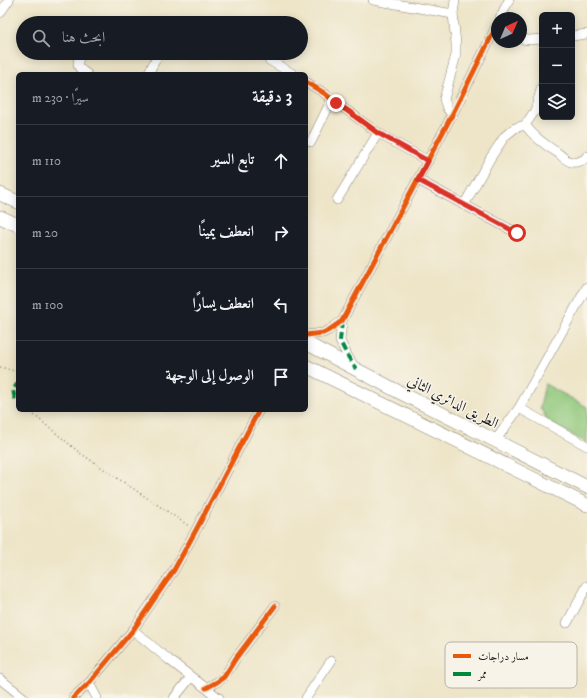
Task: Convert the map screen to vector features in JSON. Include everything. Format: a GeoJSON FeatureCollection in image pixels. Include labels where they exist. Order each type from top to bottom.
{"type":"FeatureCollection","features":[{"type":"Feature","properties":{"kind":"highway"},"geometry":{"type":"LineString","coordinates":[[0,194],[16,201]]}},
{"type":"Feature","properties":{"kind":"highway"},"geometry":{"type":"LineString","coordinates":[[0,216],[16,224]]}},
{"type":"Feature","properties":{"kind":"highway","name":"الطريق الدائري الثاني"},"geometry":{"type":"LineString","coordinates":[[308,344],[587,488]]}},
{"type":"Feature","properties":{"kind":"highway"},"geometry":{"type":"LineString","coordinates":[[308,367],[587,505]]}},
{"type":"Feature","properties":{"kind":"street"},"geometry":{"type":"LineString","coordinates":[[0,13],[9,0]]}},
{"type":"Feature","properties":{"kind":"street"},"geometry":{"type":"LineString","coordinates":[[373,0],[453,14]]}},
{"type":"Feature","properties":{"kind":"street"},"geometry":{"type":"LineString","coordinates":[[452,115],[446,108],[444,99],[456,55],[453,14],[454,0]]}},
{"type":"Feature","properties":{"kind":"street"},"geometry":{"type":"LineString","coordinates":[[503,12],[509,0]]}},
{"type":"Feature","properties":{"kind":"street"},"geometry":{"type":"LineString","coordinates":[[575,36],[587,34]]}},
{"type":"Feature","properties":{"kind":"street"},"geometry":{"type":"LineString","coordinates":[[527,40],[539,39]]}},
{"type":"Feature","properties":{"kind":"street"},"geometry":{"type":"LineString","coordinates":[[356,369],[340,340],[342,321],[491,41]]}},
{"type":"Feature","properties":{"kind":"street"},"geometry":{"type":"LineString","coordinates":[[78,60],[77,65],[84,72]]}},
{"type":"Feature","properties":{"kind":"street"},"geometry":{"type":"LineString","coordinates":[[149,72],[155,60]]}},
{"type":"Feature","properties":{"kind":"street"},"geometry":{"type":"LineString","coordinates":[[269,60],[290,72]]}},
{"type":"Feature","properties":{"kind":"street"},"geometry":{"type":"LineString","coordinates":[[308,83],[378,133],[428,161]]}},
{"type":"Feature","properties":{"kind":"street"},"geometry":{"type":"LineString","coordinates":[[464,205],[491,157],[505,136],[515,128],[524,124],[534,112],[539,96]]}},
{"type":"Feature","properties":{"kind":"street"},"geometry":{"type":"LineString","coordinates":[[311,142],[332,99]]}},
{"type":"Feature","properties":{"kind":"street"},"geometry":{"type":"LineString","coordinates":[[524,124],[530,132],[565,160],[578,162],[585,160],[587,156]]}},
{"type":"Feature","properties":{"kind":"street"},"geometry":{"type":"LineString","coordinates":[[337,200],[378,133]]}},
{"type":"Feature","properties":{"kind":"street"},"geometry":{"type":"LineString","coordinates":[[418,180],[517,233]]}},
{"type":"Feature","properties":{"kind":"street"},"geometry":{"type":"LineString","coordinates":[[495,441],[519,408],[587,287]]}},
{"type":"Feature","properties":{"kind":"street"},"geometry":{"type":"LineString","coordinates":[[308,335],[323,333],[342,321]]}},
{"type":"Feature","properties":{"kind":"street"},"geometry":{"type":"LineString","coordinates":[[519,408],[587,446]]}},
{"type":"Feature","properties":{"kind":"street"},"geometry":{"type":"LineString","coordinates":[[74,698],[89,683],[133,630],[174,570],[258,412]]}},
{"type":"Feature","properties":{"kind":"street"},"geometry":{"type":"LineString","coordinates":[[567,623],[587,586]]}},
{"type":"Feature","properties":{"kind":"street"},"geometry":{"type":"LineString","coordinates":[[206,688],[224,676],[275,606]]}},
{"type":"Feature","properties":{"kind":"street"},"geometry":{"type":"LineString","coordinates":[[133,630],[219,698]]}},
{"type":"Feature","properties":{"kind":"street"},"geometry":{"type":"LineString","coordinates":[[306,698],[331,661]]}},
{"type":"Feature","properties":{"kind":"street"},"geometry":{"type":"LineString","coordinates":[[174,698],[191,677]]}},
{"type":"Feature","properties":{"kind":"street"},"geometry":{"type":"LineString","coordinates":[[0,679],[24,698]]}},
{"type":"Feature","properties":{"kind":"street"},"geometry":{"type":"LineString","coordinates":[[89,683],[97,698]]}},
{"type":"Feature","properties":{"kind":"path"},"geometry":{"type":"LineString","coordinates":[[0,367],[16,371]]}},
{"type":"Feature","properties":{"kind":"path"},"geometry":{"type":"LineString","coordinates":[[30,412],[80,453],[196,530]]}},
{"type":"Feature","properties":{"kind":"green space"},"geometry":{"type":"Polygon","coordinates":[[[545,384],[587,407],[587,443],[548,422],[540,407],[545,384]]]}},
{"type":"Feature","properties":{"kind":"marked path"},"geometry":{"type":"LineString","coordinates":[[342,321],[340,341],[356,369]]}},
{"type":"Feature","properties":{"kind":"marked path"},"geometry":{"type":"LineString","coordinates":[[15,399],[13,390],[16,386]]}},
{"type":"Feature","properties":{"kind":"cycle path"},"geometry":{"type":"LineString","coordinates":[[308,335],[323,333],[342,321],[452,115],[491,37]]}},
{"type":"Feature","properties":{"kind":"cycle path"},"geometry":{"type":"LineString","coordinates":[[308,83],[324,93],[378,133]]}},
{"type":"Feature","properties":{"kind":"cycle path"},"geometry":{"type":"LineString","coordinates":[[73,698],[89,683],[133,630],[174,570],[258,412]]}},
{"type":"Feature","properties":{"kind":"cycle path"},"geometry":{"type":"LineString","coordinates":[[206,688],[224,677],[236,658],[275,606]]}},
{"type":"Feature","properties":{"kind":"route"},"geometry":{"type":"LineString","coordinates":[[336,103],[378,133],[428,161],[418,180],[517,233]]}}]}
